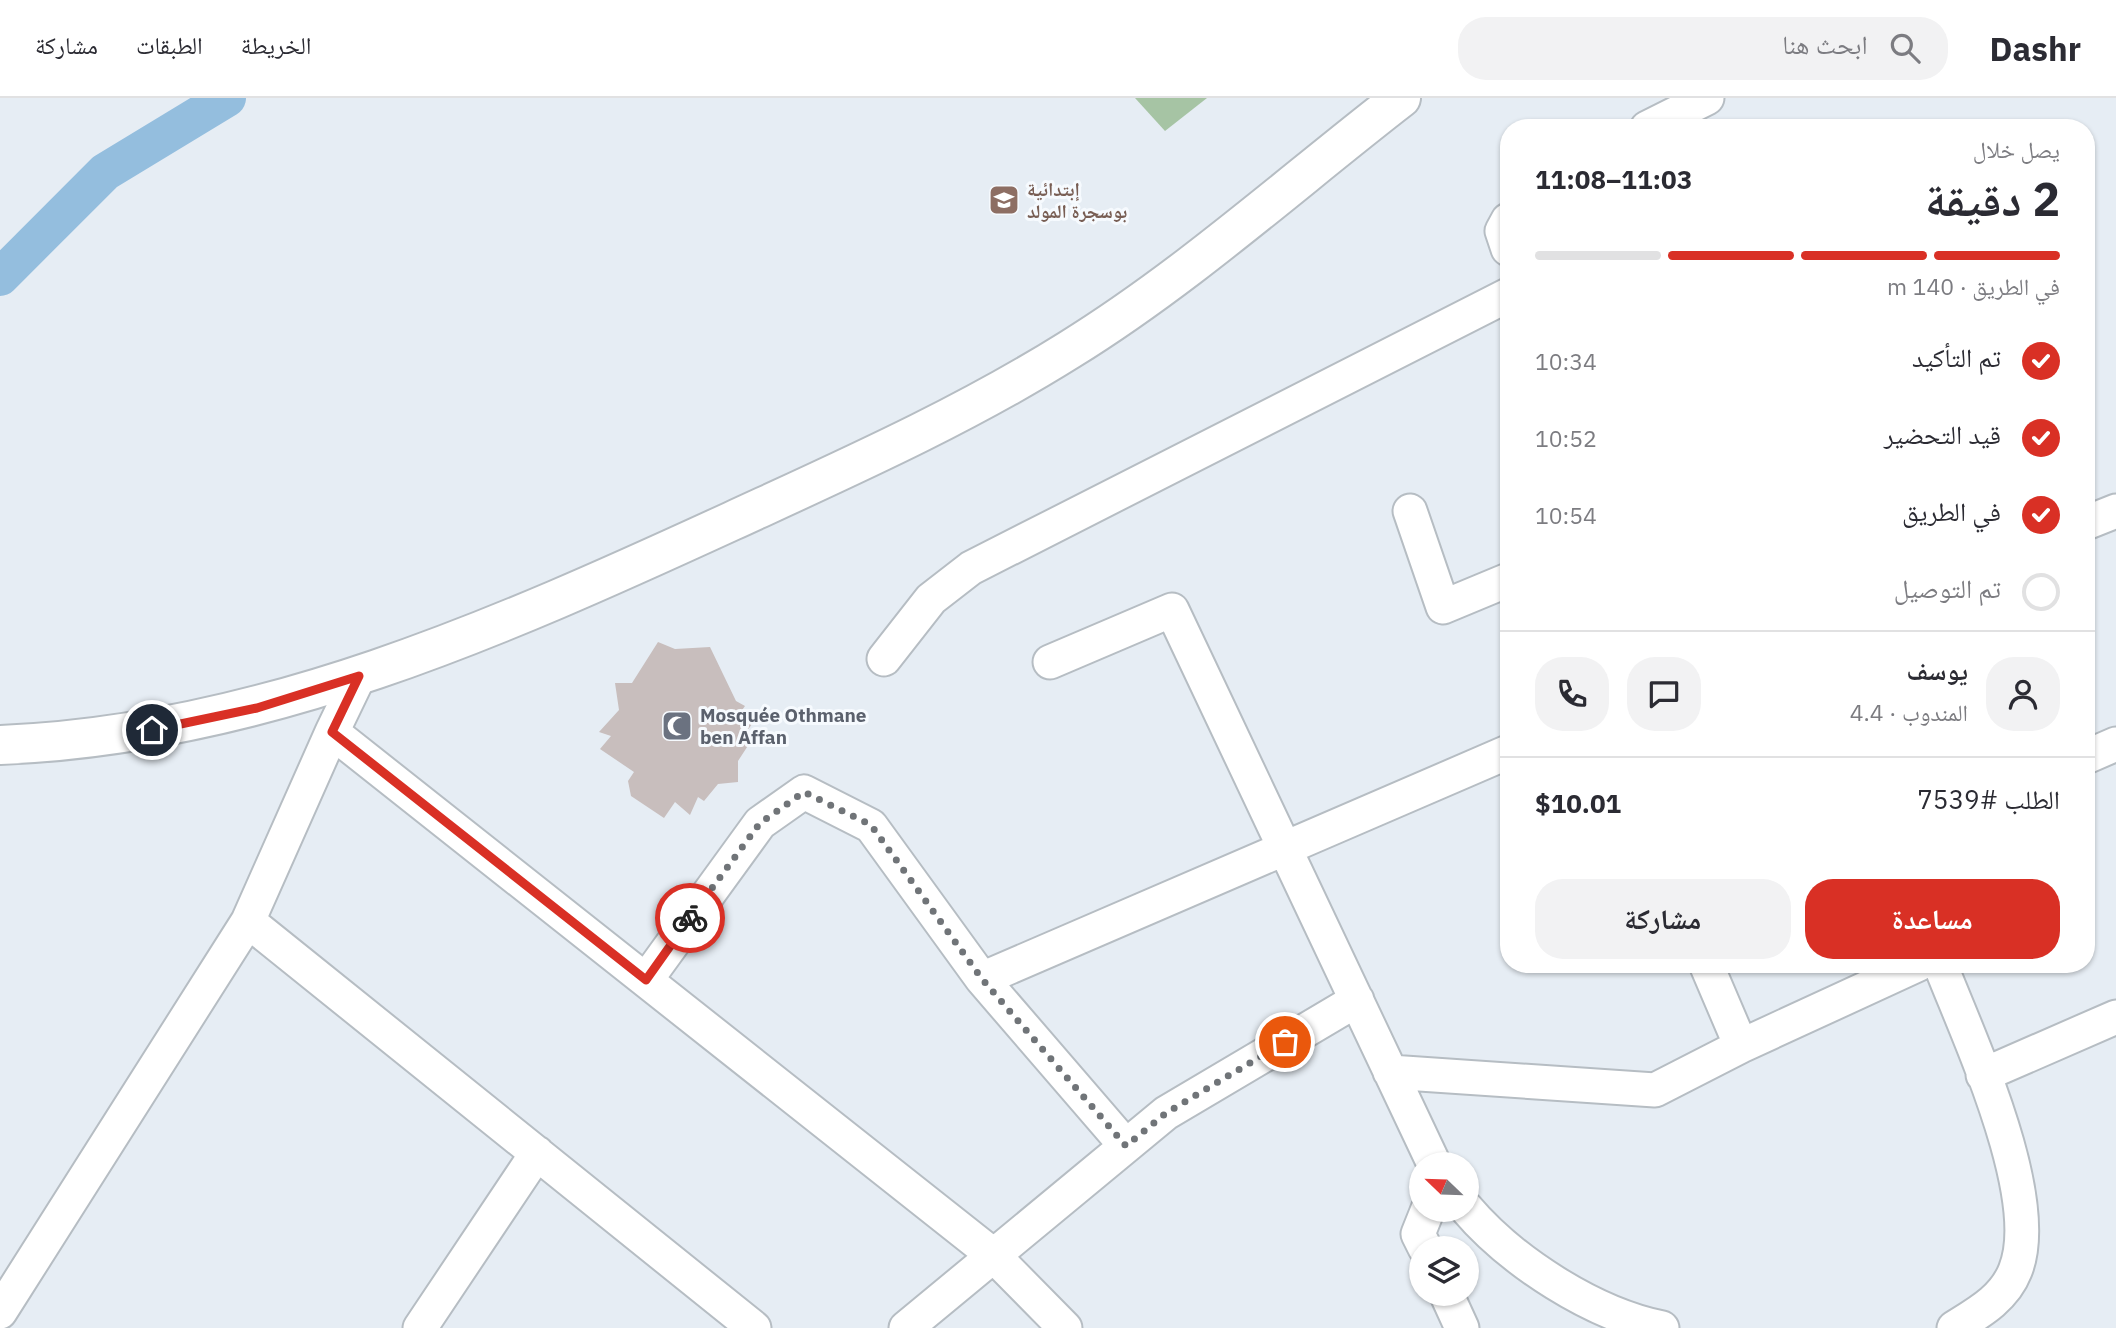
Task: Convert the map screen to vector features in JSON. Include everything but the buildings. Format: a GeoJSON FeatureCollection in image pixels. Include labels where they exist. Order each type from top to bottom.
{"type":"FeatureCollection","features":[{"type":"Feature","properties":{"kind":"street"},"geometry":{"type":"LineString","coordinates":[[0,745],[46,743],[152,730],[257,708],[359,676],[503,622],[923,433],[1070,350],[1192,265],[1401,98]]}},
{"type":"Feature","properties":{"kind":"street"},"geometry":{"type":"LineString","coordinates":[[1665,119],[1707,98]]}},
{"type":"Feature","properties":{"kind":"street"},"geometry":{"type":"LineString","coordinates":[[884,659],[932,599],[971,568],[1500,299]]}},
{"type":"Feature","properties":{"kind":"street"},"geometry":{"type":"LineString","coordinates":[[1410,511],[1443,607],[1500,583]]}},
{"type":"Feature","properties":{"kind":"street"},"geometry":{"type":"LineString","coordinates":[[2095,519],[2116,511]]}},
{"type":"Feature","properties":{"kind":"street"},"geometry":{"type":"LineString","coordinates":[[1050,662],[1172,610],[1428,1152]]}},
{"type":"Feature","properties":{"kind":"street"},"geometry":{"type":"LineString","coordinates":[[0,1312],[248,921],[359,676]]}},
{"type":"Feature","properties":{"kind":"street"},"geometry":{"type":"LineString","coordinates":[[332,732],[993,1255],[1065,1328]]}},
{"type":"Feature","properties":{"kind":"street"},"geometry":{"type":"LineString","coordinates":[[2095,753],[2116,744]]}},
{"type":"Feature","properties":{"kind":"street"},"geometry":{"type":"LineString","coordinates":[[982,979],[1500,755]]}},
{"type":"Feature","properties":{"kind":"street"},"geometry":{"type":"LineString","coordinates":[[646,980],[760,823],[804,792],[871,825],[982,979],[1126,1146]]}},
{"type":"Feature","properties":{"kind":"street"},"geometry":{"type":"LineString","coordinates":[[248,921],[754,1328]]}},
{"type":"Feature","properties":{"kind":"street"},"geometry":{"type":"LineString","coordinates":[[1710,973],[1741,1046]]}},
{"type":"Feature","properties":{"kind":"street"},"geometry":{"type":"LineString","coordinates":[[1391,1072],[1655,1090],[1741,1046],[1899,973]]}},
{"type":"Feature","properties":{"kind":"street"},"geometry":{"type":"LineString","coordinates":[[1943,973],[1983,1075],[2018,1181],[2024,1232],[2015,1272],[1991,1305],[1954,1328]]}},
{"type":"Feature","properties":{"kind":"street"},"geometry":{"type":"LineString","coordinates":[[906,1328],[1166,1113],[1357,1000]]}},
{"type":"Feature","properties":{"kind":"street"},"geometry":{"type":"LineString","coordinates":[[1983,1075],[2116,1017]]}},
{"type":"Feature","properties":{"kind":"street"},"geometry":{"type":"LineString","coordinates":[[420,1328],[537,1153]]}},
{"type":"Feature","properties":{"kind":"street"},"geometry":{"type":"LineString","coordinates":[[1478,1222],[1488,1233],[1567,1290],[1633,1322],[1662,1328]]}},
{"type":"Feature","properties":{"kind":"street"},"geometry":{"type":"LineString","coordinates":[[1452,1306],[1462,1328]]}},
{"type":"Feature","properties":{"kind":"green space"},"geometry":{"type":"Polygon","coordinates":[[[1135,98],[1207,98],[1165,131],[1135,98]]]}},
{"type":"Feature","properties":{"kind":"waterway"},"geometry":{"type":"LineString","coordinates":[[0,277],[105,172],[227,98]]}},
{"type":"Feature","properties":{"kind":"way so far"},"geometry":{"type":"LineString","coordinates":[[690,918],[760,823],[804,792],[871,825],[982,979],[1126,1146],[1166,1113],[1285,1042]]}},
{"type":"Feature","properties":{"kind":"place","name":"إبتدائية بوسجرة المولد"},"geometry":{"type":"Point","coordinates":[1004,200]}},
{"type":"Feature","properties":{"kind":"place","name":"Mosquée Othmane ben Affan"},"geometry":{"type":"Point","coordinates":[677,726]}},
{"type":"Feature","properties":{"kind":"route"},"geometry":{"type":"LineString","coordinates":[[152,730],[257,708],[359,676],[332,732],[646,980],[690,918]]}}]}
